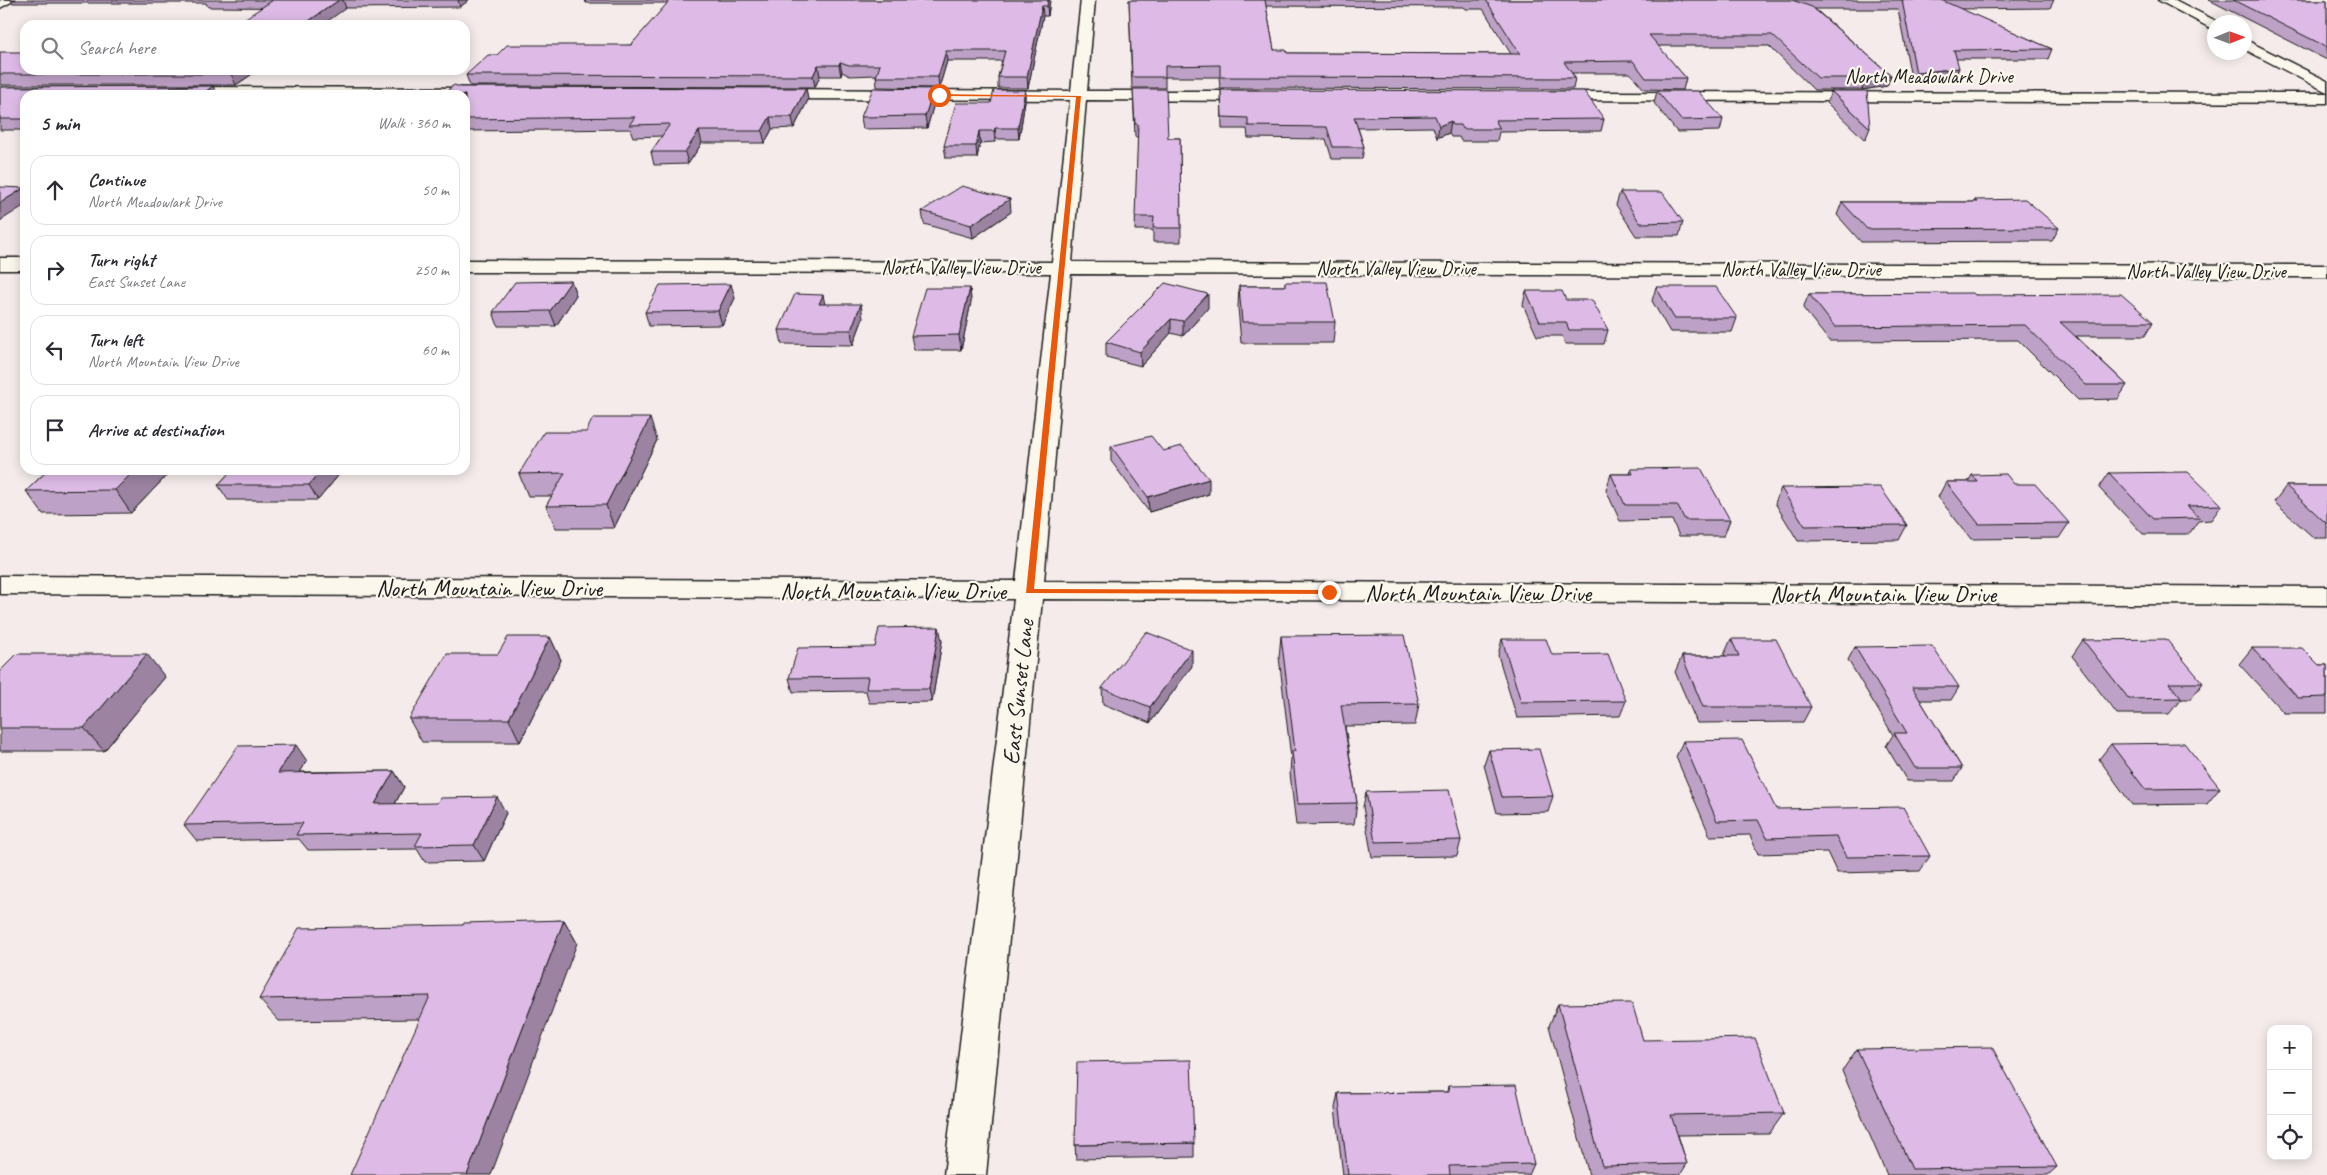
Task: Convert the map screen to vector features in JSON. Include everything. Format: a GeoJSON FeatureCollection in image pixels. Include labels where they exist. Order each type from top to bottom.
{"type":"FeatureCollection","features":[{"type":"Feature","properties":{"kind":"street"},"geometry":{"type":"LineString","coordinates":[[0,4],[8,0]]}},
{"type":"Feature","properties":{"kind":"street","name":"East Sunset Lane"},"geometry":{"type":"LineString","coordinates":[[966,1175],[1063,267],[1088,0]]}},
{"type":"Feature","properties":{"kind":"street"},"geometry":{"type":"LineString","coordinates":[[2166,0],[2207,22]]}},
{"type":"Feature","properties":{"kind":"street"},"geometry":{"type":"LineString","coordinates":[[2252,47],[2327,87]]}},
{"type":"Feature","properties":{"kind":"street"},"geometry":{"type":"LineString","coordinates":[[470,93],[500,93]]}},
{"type":"Feature","properties":{"kind":"street"},"geometry":{"type":"LineString","coordinates":[[749,94],[1269,96]]}},
{"type":"Feature","properties":{"kind":"street","name":"North Meadowlark Drive"},"geometry":{"type":"LineString","coordinates":[[1538,96],[2327,98]]}},
{"type":"Feature","properties":{"kind":"street"},"geometry":{"type":"LineString","coordinates":[[0,264],[20,264]]}},
{"type":"Feature","properties":{"kind":"street","name":"North Valley View Drive"},"geometry":{"type":"LineString","coordinates":[[470,266],[2327,271]]}},
{"type":"Feature","properties":{"kind":"street","name":"North Mountain View Drive"},"geometry":{"type":"LineString","coordinates":[[0,585],[1029,592],[2327,596]]}},
{"type":"Feature","properties":{"kind":"building"},"geometry":{"type":"Polygon","coordinates":[[[273,0],[339,0],[310,20],[243,20],[273,0]]]}},
{"type":"Feature","properties":{"kind":"building"},"geometry":{"type":"Polygon","coordinates":[[[670,0],[1048,0],[1047,6],[1042,6],[1027,77],[998,77],[1005,51],[946,51],[938,77],[876,77],[880,65],[849,65],[840,62],[839,65],[818,65],[813,76],[466,75],[470,75],[470,71],[488,55],[497,55],[507,45],[631,45],[670,0]]]}},
{"type":"Feature","properties":{"kind":"building"},"geometry":{"type":"Polygon","coordinates":[[[1129,0],[1265,0],[1274,50],[1286,50],[1287,53],[1520,54],[1486,0],[1792,0],[1812,7],[1891,75],[1866,78],[1818,78],[1772,35],[1649,35],[1686,78],[1646,78],[1633,61],[1564,62],[1575,78],[1220,77],[1220,65],[1165,66],[1165,77],[1132,77],[1129,0]]]}},
{"type":"Feature","properties":{"kind":"building"},"geometry":{"type":"Polygon","coordinates":[[[1902,0],[1941,0],[2052,49],[1954,50],[1959,68],[1916,73],[1902,0]]]}},
{"type":"Feature","properties":{"kind":"building"},"geometry":{"type":"Polygon","coordinates":[[[2233,0],[2327,0],[2327,47],[2233,0]]]}},
{"type":"Feature","properties":{"kind":"building"},"geometry":{"type":"Polygon","coordinates":[[[0,52],[20,52],[20,74],[0,74],[0,52]]]}},
{"type":"Feature","properties":{"kind":"building"},"geometry":{"type":"Polygon","coordinates":[[[454,85],[461,87],[806,88],[792,117],[770,117],[762,131],[699,131],[685,152],[651,152],[670,124],[629,125],[635,117],[470,119],[470,90],[448,90],[454,85]]]}},
{"type":"Feature","properties":{"kind":"building"},"geometry":{"type":"Polygon","coordinates":[[[213,86],[208,90],[20,90],[20,119],[0,119],[0,87],[213,86]]]}},
{"type":"Feature","properties":{"kind":"building"},"geometry":{"type":"Polygon","coordinates":[[[873,88],[934,89],[925,116],[861,117],[873,88]]]}},
{"type":"Feature","properties":{"kind":"building"},"geometry":{"type":"Polygon","coordinates":[[[1133,89],[1166,89],[1168,138],[1180,138],[1181,228],[1153,228],[1154,217],[1135,217],[1138,124],[1135,124],[1133,89]]]}},
{"type":"Feature","properties":{"kind":"building"},"geometry":{"type":"Polygon","coordinates":[[[994,90],[1025,90],[1018,128],[995,128],[994,131],[979,131],[976,146],[944,146],[956,103],[991,103],[994,90]]]}},
{"type":"Feature","properties":{"kind":"building"},"geometry":{"type":"Polygon","coordinates":[[[1221,90],[1584,91],[1604,119],[1495,120],[1500,129],[1463,129],[1461,125],[1453,125],[1451,121],[1439,126],[1435,116],[1354,117],[1364,147],[1333,147],[1327,127],[1248,126],[1248,118],[1222,117],[1221,90]]]}},
{"type":"Feature","properties":{"kind":"building"},"geometry":{"type":"Polygon","coordinates":[[[1657,91],[1698,91],[1723,119],[1681,120],[1657,91]]]}},
{"type":"Feature","properties":{"kind":"building"},"geometry":{"type":"Polygon","coordinates":[[[1831,91],[1867,91],[1870,128],[1831,91]]]}},
{"type":"Feature","properties":{"kind":"building"},"geometry":{"type":"Polygon","coordinates":[[[962,186],[1010,199],[971,225],[922,211],[962,186]]]}},
{"type":"Feature","properties":{"kind":"building"},"geometry":{"type":"Polygon","coordinates":[[[0,187],[20,188],[20,190],[0,203],[0,187]]]}},
{"type":"Feature","properties":{"kind":"building"},"geometry":{"type":"Polygon","coordinates":[[[1620,192],[1662,192],[1683,222],[1640,223],[1620,192]]]}},
{"type":"Feature","properties":{"kind":"building"},"geometry":{"type":"Polygon","coordinates":[[[2025,199],[2059,228],[1867,229],[1842,202],[1977,202],[1975,200],[2025,199]]]}},
{"type":"Feature","properties":{"kind":"building"},"geometry":{"type":"Polygon","coordinates":[[[571,281],[550,311],[493,312],[515,282],[571,281]]]}},
{"type":"Feature","properties":{"kind":"building"},"geometry":{"type":"Polygon","coordinates":[[[1285,282],[1327,282],[1335,322],[1242,322],[1239,286],[1285,286],[1285,282]]]}},
{"type":"Feature","properties":{"kind":"building"},"geometry":{"type":"Polygon","coordinates":[[[1165,283],[1208,294],[1183,321],[1171,319],[1140,352],[1106,342],[1165,283]]]}},
{"type":"Feature","properties":{"kind":"building"},"geometry":{"type":"Polygon","coordinates":[[[731,284],[718,311],[645,312],[660,285],[731,284]]]}},
{"type":"Feature","properties":{"kind":"building"},"geometry":{"type":"Polygon","coordinates":[[[1656,287],[1716,287],[1737,318],[1674,318],[1656,287]]]}},
{"type":"Feature","properties":{"kind":"building"},"geometry":{"type":"Polygon","coordinates":[[[925,288],[970,288],[959,335],[911,336],[925,288]]]}},
{"type":"Feature","properties":{"kind":"building"},"geometry":{"type":"Polygon","coordinates":[[[1526,291],[1562,291],[1566,300],[1592,300],[1608,330],[1569,330],[1566,322],[1540,322],[1526,291]]]}},
{"type":"Feature","properties":{"kind":"building"},"geometry":{"type":"Polygon","coordinates":[[[1973,293],[1975,295],[2121,294],[2153,322],[2060,322],[2127,385],[2086,385],[2025,325],[1835,327],[1809,294],[1973,293]]]}},
{"type":"Feature","properties":{"kind":"building"},"geometry":{"type":"Polygon","coordinates":[[[795,294],[823,295],[819,304],[861,304],[851,330],[779,330],[795,294]]]}},
{"type":"Feature","properties":{"kind":"building"},"geometry":{"type":"Polygon","coordinates":[[[593,418],[650,418],[606,505],[546,506],[565,473],[519,474],[544,432],[586,432],[593,418]]]}},
{"type":"Feature","properties":{"kind":"building"},"geometry":{"type":"Polygon","coordinates":[[[1151,436],[1163,451],[1182,446],[1209,479],[1148,497],[1111,446],[1151,436]]]}},
{"type":"Feature","properties":{"kind":"building"},"geometry":{"type":"Polygon","coordinates":[[[1701,468],[1730,520],[1685,520],[1677,505],[1625,505],[1611,474],[1633,474],[1631,469],[1701,468]]]}},
{"type":"Feature","properties":{"kind":"building"},"geometry":{"type":"Polygon","coordinates":[[[2188,472],[2222,505],[2187,506],[2200,518],[2153,519],[2109,473],[2188,472]]]}},
{"type":"Feature","properties":{"kind":"building"},"geometry":{"type":"Polygon","coordinates":[[[2006,474],[2014,484],[2035,484],[2069,523],[1979,524],[1946,482],[1978,482],[1972,475],[2006,474]]]}},
{"type":"Feature","properties":{"kind":"building"},"geometry":{"type":"Polygon","coordinates":[[[43,475],[130,475],[115,490],[26,491],[43,475]]]}},
{"type":"Feature","properties":{"kind":"building"},"geometry":{"type":"Polygon","coordinates":[[[227,475],[318,475],[309,485],[218,485],[227,475]]]}},
{"type":"Feature","properties":{"kind":"building"},"geometry":{"type":"Polygon","coordinates":[[[2286,486],[2327,486],[2327,523],[2326,523],[2286,486]]]}},
{"type":"Feature","properties":{"kind":"building"},"geometry":{"type":"Polygon","coordinates":[[[1880,487],[1907,525],[1805,526],[1781,488],[1880,487]]]}},
{"type":"Feature","properties":{"kind":"building"},"geometry":{"type":"Polygon","coordinates":[[[939,627],[929,689],[866,689],[868,677],[789,678],[798,648],[875,647],[879,628],[939,627]]]}},
{"type":"Feature","properties":{"kind":"building"},"geometry":{"type":"Polygon","coordinates":[[[1146,632],[1192,650],[1150,707],[1102,688],[1146,632]]]}},
{"type":"Feature","properties":{"kind":"building"},"geometry":{"type":"Polygon","coordinates":[[[1404,635],[1419,704],[1341,705],[1357,803],[1298,804],[1292,751],[1295,751],[1281,636],[1404,635]]]}},
{"type":"Feature","properties":{"kind":"building"},"geometry":{"type":"Polygon","coordinates":[[[508,637],[550,637],[509,719],[409,719],[447,654],[498,654],[508,637]]]}},
{"type":"Feature","properties":{"kind":"building"},"geometry":{"type":"Polygon","coordinates":[[[1502,639],[1546,639],[1552,655],[1608,654],[1626,701],[1521,702],[1502,639]]]}},
{"type":"Feature","properties":{"kind":"building"},"geometry":{"type":"Polygon","coordinates":[[[1731,639],[1776,639],[1811,707],[1703,707],[1682,656],[1739,656],[1731,639]]]}},
{"type":"Feature","properties":{"kind":"building"},"geometry":{"type":"Polygon","coordinates":[[[2166,639],[2203,683],[2169,683],[2181,698],[2129,699],[2083,640],[2166,639]]]}},
{"type":"Feature","properties":{"kind":"building"},"geometry":{"type":"Polygon","coordinates":[[[1932,646],[1959,687],[1912,687],[1962,768],[1915,768],[1894,733],[1907,733],[1855,647],[1932,646]]]}},
{"type":"Feature","properties":{"kind":"building"},"geometry":{"type":"Polygon","coordinates":[[[2252,648],[2302,648],[2319,665],[2327,665],[2327,697],[2298,698],[2252,648]]]}},
{"type":"Feature","properties":{"kind":"building"},"geometry":{"type":"Polygon","coordinates":[[[17,654],[147,654],[84,728],[0,728],[0,671],[17,654]]]}},
{"type":"Feature","properties":{"kind":"building"},"geometry":{"type":"Polygon","coordinates":[[[1742,740],[1776,809],[1903,807],[1930,856],[1846,857],[1836,836],[1767,838],[1758,820],[1717,821],[1683,741],[1742,740]]]}},
{"type":"Feature","properties":{"kind":"building"},"geometry":{"type":"Polygon","coordinates":[[[2184,743],[2220,788],[2145,789],[2111,744],[2184,743]]]}},
{"type":"Feature","properties":{"kind":"building"},"geometry":{"type":"Polygon","coordinates":[[[296,745],[278,773],[394,771],[375,804],[437,803],[440,798],[497,797],[474,845],[415,846],[422,833],[296,835],[303,823],[184,825],[238,746],[296,745]]]}},
{"type":"Feature","properties":{"kind":"building"},"geometry":{"type":"Polygon","coordinates":[[[1539,749],[1553,796],[1502,797],[1489,750],[1539,749]]]}},
{"type":"Feature","properties":{"kind":"building"},"geometry":{"type":"Polygon","coordinates":[[[1449,790],[1461,840],[1375,842],[1366,792],[1449,790]]]}},
{"type":"Feature","properties":{"kind":"building"},"geometry":{"type":"Polygon","coordinates":[[[564,920],[467,1175],[350,1175],[430,996],[259,999],[299,928],[463,925],[464,923],[564,920]]]}},
{"type":"Feature","properties":{"kind":"building"},"geometry":{"type":"Polygon","coordinates":[[[1632,1003],[1643,1040],[1755,1038],[1784,1113],[1671,1115],[1687,1164],[1602,1166],[1558,1004],[1632,1003]]]}},
{"type":"Feature","properties":{"kind":"building"},"geometry":{"type":"Polygon","coordinates":[[[1992,1047],[2057,1167],[1912,1169],[1857,1049],[1992,1047]]]}},
{"type":"Feature","properties":{"kind":"building"},"geometry":{"type":"Polygon","coordinates":[[[1191,1060],[1194,1143],[1075,1145],[1077,1062],[1191,1060]]]}},
{"type":"Feature","properties":{"kind":"building"},"geometry":{"type":"Polygon","coordinates":[[[1516,1085],[1534,1164],[1449,1166],[1450,1175],[1348,1175],[1338,1093],[1449,1092],[1448,1086],[1516,1085]]]}},
{"type":"Feature","properties":{"kind":"route"},"geometry":{"type":"LineString","coordinates":[[939,95],[1079,96],[1029,592],[1329,592]]}}]}
